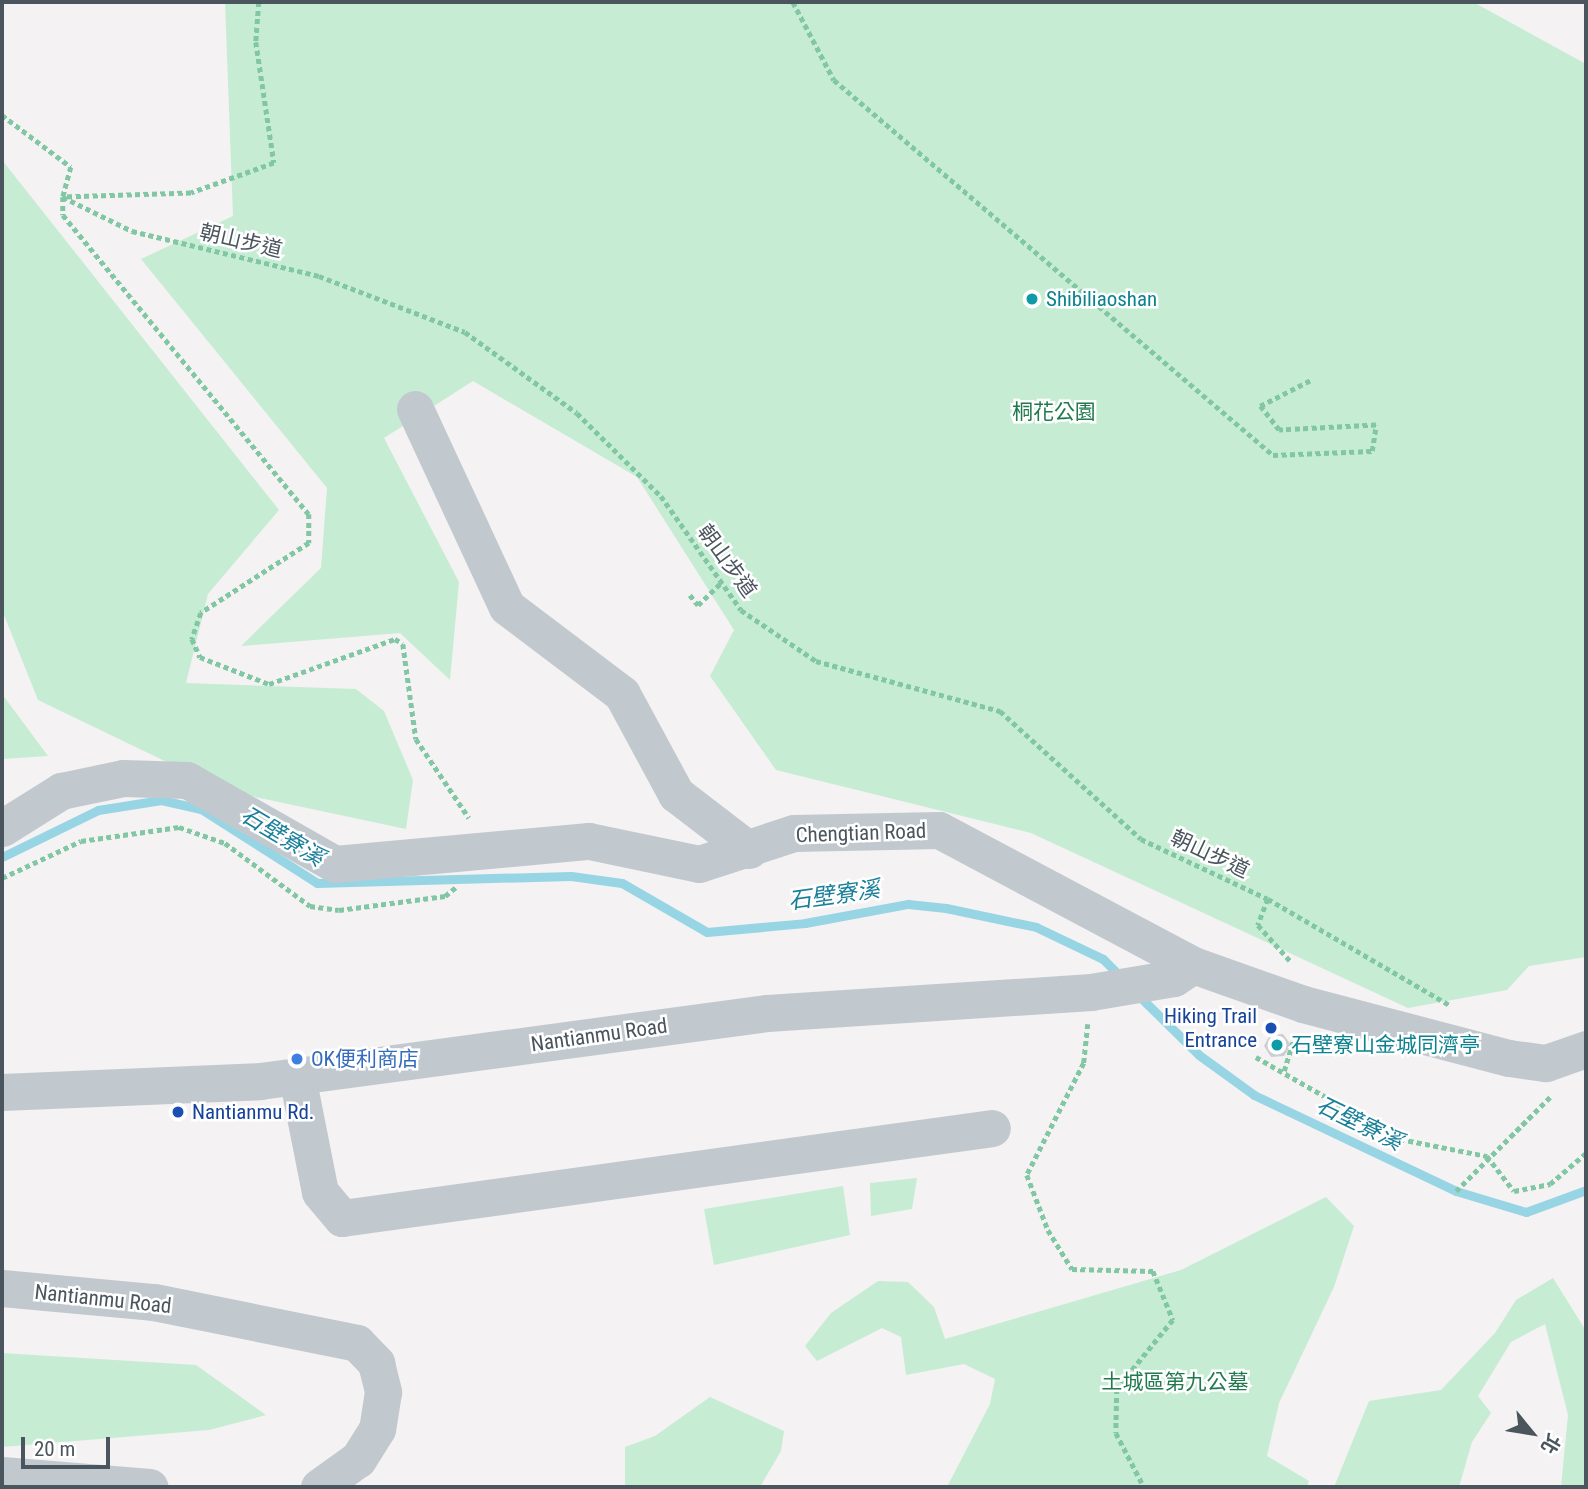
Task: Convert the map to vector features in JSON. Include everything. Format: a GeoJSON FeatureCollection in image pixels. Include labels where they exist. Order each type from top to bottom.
{"type":"FeatureCollection","features":[{"type":"Feature","properties":{"kind":"street"},"geometry":{"type":"LineString","coordinates":[[415,409],[506,607],[622,694],[676,794],[749,850]]}},
{"type":"Feature","properties":{"kind":"street","name":"Chengtian Road"},"geometry":{"type":"LineString","coordinates":[[2,828],[61,792],[123,778],[187,780],[335,864],[494,845],[589,841],[699,864],[749,850],[794,833],[940,830],[1184,972],[1508,1058],[1577,1054]]}},
{"type":"Feature","properties":{"kind":"street","name":"Nantianmu Road"},"geometry":{"type":"LineString","coordinates":[[2,1092],[297,1076],[767,1013],[1091,992],[1184,972]]}},
{"type":"Feature","properties":{"kind":"street"},"geometry":{"type":"LineString","coordinates":[[297,1076],[320,1192],[342,1218],[992,1128]]}},
{"type":"Feature","properties":{"kind":"street","name":"Nantianmu Road"},"geometry":{"type":"LineString","coordinates":[[2,1288],[154,1302],[357,1343],[376,1363],[383,1392],[377,1429],[358,1460],[319,1487]]}},
{"type":"Feature","properties":{"kind":"street"},"geometry":{"type":"LineString","coordinates":[[2,1475],[150,1487]]}},
{"type":"Feature","properties":{"kind":"path"},"geometry":{"type":"LineString","coordinates":[[63,197],[191,193],[274,163],[256,42],[258,2]]}},
{"type":"Feature","properties":{"kind":"path"},"geometry":{"type":"LineString","coordinates":[[793,2],[834,80],[1273,455],[1372,451],[1376,425],[1279,430],[1260,406],[1311,380]]}},
{"type":"Feature","properties":{"kind":"path"},"geometry":{"type":"LineString","coordinates":[[2,115],[71,167],[63,197],[63,215],[309,514],[309,543],[201,613],[192,639],[200,657],[269,684],[395,639],[403,644],[416,738],[456,803],[494,845]]}},
{"type":"Feature","properties":{"kind":"path","name":"朝山步道"},"geometry":{"type":"LineString","coordinates":[[63,197],[132,231],[319,276],[465,332],[577,413],[661,496],[741,610],[816,661],[1000,711],[1141,839],[1268,899],[1420,983],[1460,1013]]}},
{"type":"Feature","properties":{"kind":"path"},"geometry":{"type":"LineString","coordinates":[[690,595],[698,606],[722,582]]}},
{"type":"Feature","properties":{"kind":"path"},"geometry":{"type":"LineString","coordinates":[[2,878],[81,841],[179,827],[225,843],[310,906],[339,910],[445,896],[462,881]]}},
{"type":"Feature","properties":{"kind":"path"},"geometry":{"type":"LineString","coordinates":[[1268,899],[1258,925],[1300,972]]}},
{"type":"Feature","properties":{"kind":"path"},"geometry":{"type":"LineString","coordinates":[[1091,992],[1084,1063],[1027,1175],[1048,1230],[1072,1269],[1153,1271],[1173,1320],[1117,1389],[1116,1433],[1144,1487]]}},
{"type":"Feature","properties":{"kind":"path"},"geometry":{"type":"LineString","coordinates":[[1284,1071],[1296,1033]]}},
{"type":"Feature","properties":{"kind":"path"},"geometry":{"type":"LineString","coordinates":[[1456,1192],[1487,1156],[1561,1086],[1577,1054]]}},
{"type":"Feature","properties":{"kind":"path"},"geometry":{"type":"LineString","coordinates":[[1256,1057],[1400,1139],[1487,1156]]}},
{"type":"Feature","properties":{"kind":"path"},"geometry":{"type":"LineString","coordinates":[[1487,1156],[1496,1176],[1514,1191],[1530,1192],[1586,1153]]}},
{"type":"Feature","properties":{"kind":"green space","name":"桐花公園"},"geometry":{"type":"Polygon","coordinates":[[[225,2],[1473,2],[1586,64],[1586,957],[1529,966],[1507,990],[1408,1008],[1031,833],[776,770],[710,676],[734,630],[637,477],[473,381],[384,438],[459,582],[450,680],[400,633],[241,646],[321,568],[327,488],[141,259],[233,216],[225,2]]]}},
{"type":"Feature","properties":{"kind":"green space"},"geometry":{"type":"Polygon","coordinates":[[[2,160],[279,510],[208,594],[186,683],[356,689],[384,711],[413,780],[406,829],[227,791],[38,700],[2,610],[2,160]]]}},
{"type":"Feature","properties":{"kind":"green space"},"geometry":{"type":"Polygon","coordinates":[[[2,694],[48,756],[2,759],[2,694]]]}},
{"type":"Feature","properties":{"kind":"green space"},"geometry":{"type":"Polygon","coordinates":[[[917,1178],[912,1209],[871,1216],[870,1183],[917,1178]]]}},
{"type":"Feature","properties":{"kind":"green space"},"geometry":{"type":"Polygon","coordinates":[[[843,1186],[850,1235],[714,1265],[704,1209],[843,1186]]]}},
{"type":"Feature","properties":{"kind":"green space","name":"土城區第九公墓"},"geometry":{"type":"Polygon","coordinates":[[[1326,1197],[1354,1226],[1334,1287],[1279,1403],[1267,1456],[1309,1481],[1307,1487],[947,1487],[990,1404],[995,1379],[964,1364],[906,1375],[901,1337],[882,1328],[817,1361],[805,1346],[831,1313],[878,1281],[908,1282],[934,1307],[945,1339],[1181,1270],[1326,1197]]]}},
{"type":"Feature","properties":{"kind":"green space"},"geometry":{"type":"Polygon","coordinates":[[[1553,1278],[1586,1331],[1586,1487],[1561,1487],[1568,1415],[1545,1324],[1511,1342],[1478,1396],[1491,1413],[1472,1442],[1459,1487],[1334,1487],[1369,1401],[1441,1390],[1495,1333],[1516,1300],[1553,1278]]]}},
{"type":"Feature","properties":{"kind":"green space"},"geometry":{"type":"Polygon","coordinates":[[[2,1353],[196,1365],[266,1415],[209,1430],[2,1447],[2,1353]]]}},
{"type":"Feature","properties":{"kind":"green space"},"geometry":{"type":"Polygon","coordinates":[[[710,1397],[784,1431],[781,1451],[760,1487],[625,1487],[625,1447],[655,1436],[710,1397]]]}},
{"type":"Feature","properties":{"kind":"building","name":"石壁寮山金城同濟亭"},"geometry":{"type":"Polygon","coordinates":[[[1283,1034],[1291,1045],[1284,1056],[1271,1057],[1264,1046],[1270,1035],[1283,1034]]]}},
{"type":"Feature","properties":{"kind":"waterway","name":"石壁寮溪"},"geometry":{"type":"LineString","coordinates":[[2,857],[98,810],[161,800],[201,809],[317,883],[571,876],[622,883],[707,932],[805,923],[908,904],[946,908],[1036,927],[1103,959],[1122,978]]}},
{"type":"Feature","properties":{"kind":"waterway","name":"石壁寮溪"},"geometry":{"type":"LineString","coordinates":[[1136,993],[1199,1055],[1254,1095],[1456,1191],[1526,1212],[1586,1190]]}},
{"type":"Feature","properties":{"kind":"place","name":"Shibiliaoshan"},"geometry":{"type":"Point","coordinates":[1032,299]}},
{"type":"Feature","properties":{"kind":"place","name":"Hiking Trail Entrance"},"geometry":{"type":"Point","coordinates":[1271,1028]}},
{"type":"Feature","properties":{"kind":"place","name":"石壁寮山金城同濟亭"},"geometry":{"type":"Point","coordinates":[1277,1045]}},
{"type":"Feature","properties":{"kind":"place","name":"OK便利商店"},"geometry":{"type":"Point","coordinates":[297,1059]}},
{"type":"Feature","properties":{"kind":"place","name":"Nantianmu Rd."},"geometry":{"type":"Point","coordinates":[178,1112]}}]}
